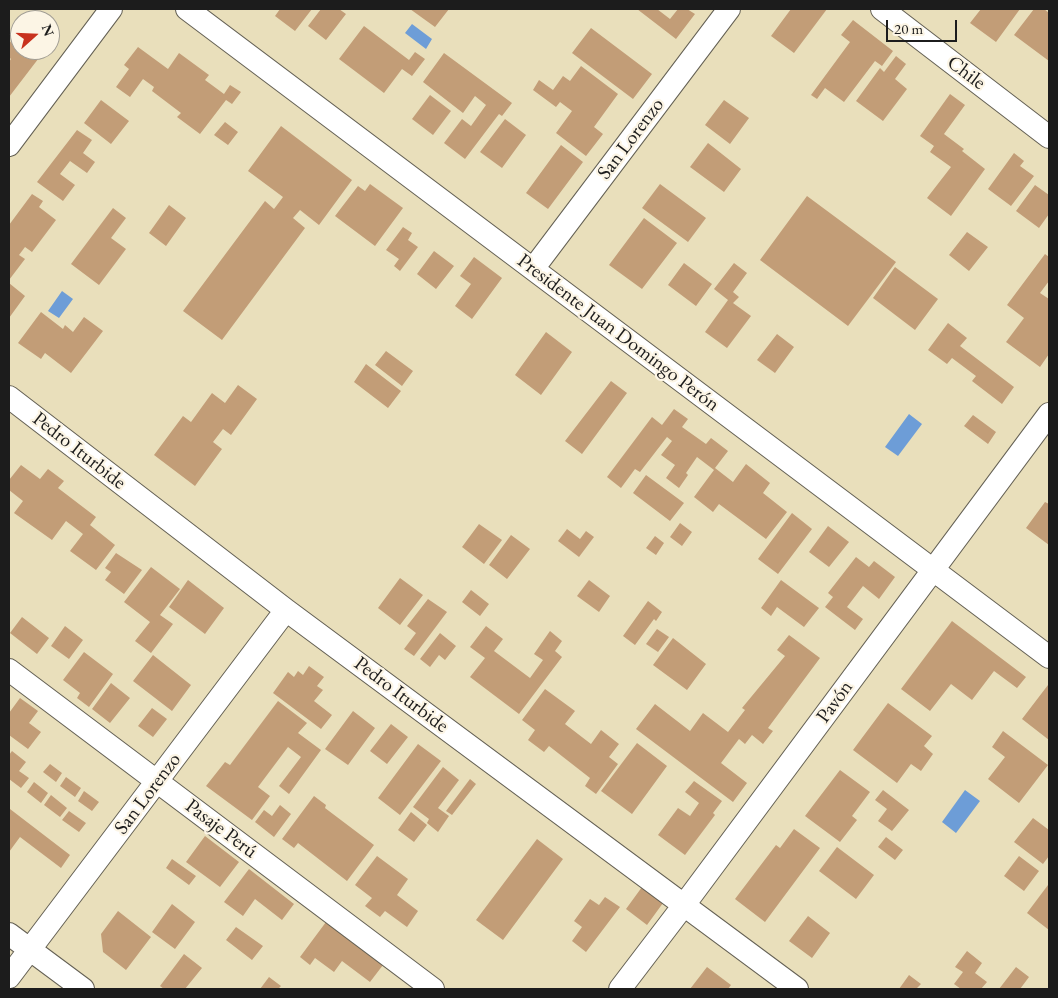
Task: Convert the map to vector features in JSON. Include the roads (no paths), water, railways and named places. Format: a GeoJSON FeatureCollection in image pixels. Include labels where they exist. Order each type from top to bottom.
{"type":"FeatureCollection","features":[{"type":"Feature","properties":{"kind":"street"},"geometry":{"type":"LineString","coordinates":[[9,145],[111,9]]}},
{"type":"Feature","properties":{"kind":"street","name":"Presidente Juan Domingo Perón"},"geometry":{"type":"LineString","coordinates":[[187,9],[1049,657]]}},
{"type":"Feature","properties":{"kind":"street","name":"San Lorenzo"},"geometry":{"type":"LineString","coordinates":[[533,269],[729,9]]}},
{"type":"Feature","properties":{"kind":"street","name":"Chile"},"geometry":{"type":"LineString","coordinates":[[882,9],[1049,136]]}},
{"type":"Feature","properties":{"kind":"street","name":"Pedro Iturbide"},"geometry":{"type":"LineString","coordinates":[[9,397],[286,610],[797,989]]}},
{"type":"Feature","properties":{"kind":"street","name":"Pavón"},"geometry":{"type":"LineString","coordinates":[[620,989],[684,906],[1049,414]]}},
{"type":"Feature","properties":{"kind":"street","name":"San Lorenzo"},"geometry":{"type":"LineString","coordinates":[[9,977],[286,610]]}},
{"type":"Feature","properties":{"kind":"street","name":"Pasaje Perú"},"geometry":{"type":"LineString","coordinates":[[9,670],[433,989]]}},
{"type":"Feature","properties":{"kind":"street"},"geometry":{"type":"LineString","coordinates":[[9,934],[83,989]]}},
{"type":"Feature","properties":{"kind":"water"},"geometry":{"type":"Polygon","coordinates":[[[412,24],[432,39],[426,49],[405,33],[412,24]]]}},
{"type":"Feature","properties":{"kind":"water"},"geometry":{"type":"Polygon","coordinates":[[[62,291],[73,299],[59,318],[48,311],[62,291]]]}},
{"type":"Feature","properties":{"kind":"water"},"geometry":{"type":"Polygon","coordinates":[[[909,414],[922,424],[898,456],[885,447],[909,414]]]}},
{"type":"Feature","properties":{"kind":"water"},"geometry":{"type":"Polygon","coordinates":[[[965,790],[980,801],[956,833],[942,822],[965,790]]]}}]}
